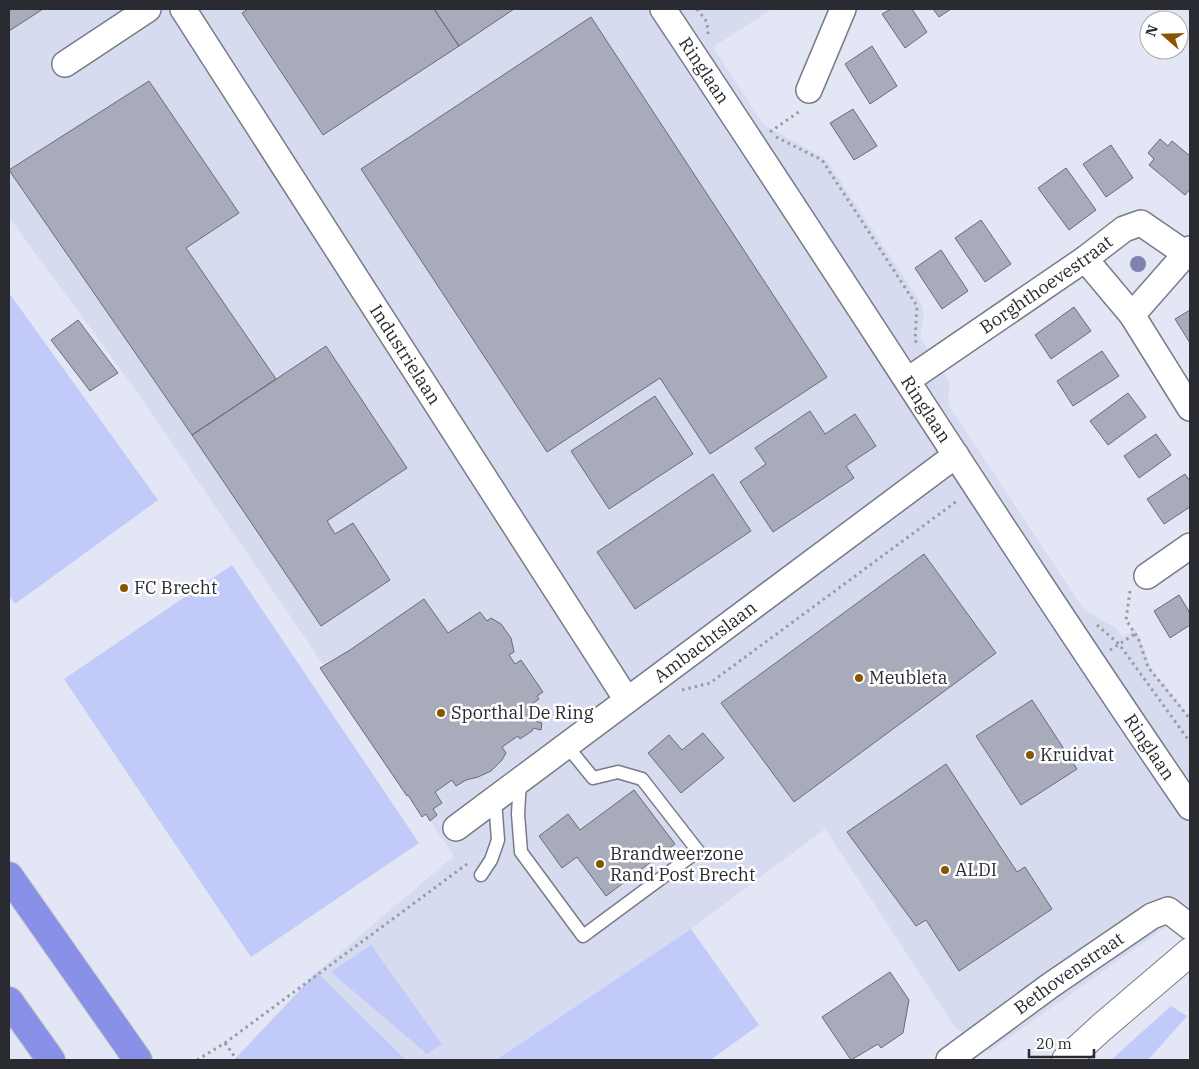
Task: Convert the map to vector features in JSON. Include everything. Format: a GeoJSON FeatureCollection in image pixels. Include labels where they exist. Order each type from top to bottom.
{"type":"FeatureCollection","features":[{"type":"Feature","properties":{"kind":"highway"},"geometry":{"type":"LineString","coordinates":[[9,876],[138,1060]]}},
{"type":"Feature","properties":{"kind":"highway"},"geometry":{"type":"LineString","coordinates":[[9,1001],[51,1060]]}},
{"type":"Feature","properties":{"kind":"main road"},"geometry":{"type":"LineString","coordinates":[[1066,1060],[1190,952]]}},
{"type":"Feature","properties":{"kind":"street"},"geometry":{"type":"LineString","coordinates":[[65,64],[148,9]]}},
{"type":"Feature","properties":{"kind":"street","name":"Industrielaan"},"geometry":{"type":"LineString","coordinates":[[183,9],[627,700]]}},
{"type":"Feature","properties":{"kind":"street","name":"Ringlaan"},"geometry":{"type":"LineString","coordinates":[[663,9],[908,380],[956,456],[1190,807]]}},
{"type":"Feature","properties":{"kind":"street"},"geometry":{"type":"LineString","coordinates":[[809,90],[843,9]]}},
{"type":"Feature","properties":{"kind":"street","name":"Borghthoevestraat"},"geometry":{"type":"LineString","coordinates":[[908,380],[1085,260],[1124,229],[1141,223],[1188,251],[1132,315]]}},
{"type":"Feature","properties":{"kind":"street"},"geometry":{"type":"LineString","coordinates":[[1085,260],[1132,315],[1190,408]]}},
{"type":"Feature","properties":{"kind":"street","name":"Ambachtslaan"},"geometry":{"type":"LineString","coordinates":[[456,828],[956,456]]}},
{"type":"Feature","properties":{"kind":"street"},"geometry":{"type":"LineString","coordinates":[[1147,576],[1190,546]]}},
{"type":"Feature","properties":{"kind":"street","name":"Bethovenstraat"},"geometry":{"type":"LineString","coordinates":[[949,1060],[1051,985],[1152,916],[1168,910],[1190,927]]}},
{"type":"Feature","properties":{"kind":"lane"},"geometry":{"type":"LineString","coordinates":[[520,780],[518,814],[521,852],[583,936],[698,851],[642,778],[618,772],[593,778],[566,746]]}},
{"type":"Feature","properties":{"kind":"lane"},"geometry":{"type":"LineString","coordinates":[[481,875],[491,860],[498,840],[494,800]]}},
{"type":"Feature","properties":{"kind":"path"},"geometry":{"type":"LineString","coordinates":[[697,9],[707,22],[707,39]]}},
{"type":"Feature","properties":{"kind":"path"},"geometry":{"type":"LineString","coordinates":[[768,134],[800,112],[809,90]]}},
{"type":"Feature","properties":{"kind":"path"},"geometry":{"type":"LineString","coordinates":[[764,131],[822,160],[918,306],[915,340],[931,364]]}},
{"type":"Feature","properties":{"kind":"path"},"geometry":{"type":"LineString","coordinates":[[676,691],[710,683],[976,486]]}},
{"type":"Feature","properties":{"kind":"path"},"geometry":{"type":"LineString","coordinates":[[1147,576],[1129,592],[1126,620],[1138,638],[1148,668],[1190,719]]}},
{"type":"Feature","properties":{"kind":"path"},"geometry":{"type":"LineString","coordinates":[[1093,661],[1135,634]]}},
{"type":"Feature","properties":{"kind":"path"},"geometry":{"type":"LineString","coordinates":[[197,1060],[225,1043],[468,863]]}},
{"type":"Feature","properties":{"kind":"path"},"geometry":{"type":"LineString","coordinates":[[225,1043],[237,1060]]}},
{"type":"Feature","properties":{"kind":"shaded area"},"geometry":{"type":"Polygon","coordinates":[[[9,9],[772,9],[713,47],[763,124],[827,161],[921,303],[924,314],[920,337],[950,383],[949,406],[1082,607],[1117,629],[1123,637],[1135,629],[1140,637],[1151,669],[1190,716],[1190,910],[990,1051],[955,1027],[825,829],[691,929],[496,1060],[406,1060],[317,972],[454,856],[135,389],[9,217],[9,9]]]}},
{"type":"Feature","properties":{"kind":"shaded area"},"geometry":{"type":"Polygon","coordinates":[[[9,293],[158,500],[15,604],[9,596],[9,293]]]}},
{"type":"Feature","properties":{"kind":"shaded area"},"geometry":{"type":"Polygon","coordinates":[[[232,565],[419,843],[251,957],[64,679],[232,565]]]}},
{"type":"Feature","properties":{"kind":"shaded area"},"geometry":{"type":"Polygon","coordinates":[[[691,929],[759,1025],[710,1060],[496,1060],[691,929]]]}},
{"type":"Feature","properties":{"kind":"shaded area"},"geometry":{"type":"Polygon","coordinates":[[[371,945],[442,1044],[427,1054],[331,972],[371,945]]]}},
{"type":"Feature","properties":{"kind":"shaded area"},"geometry":{"type":"Polygon","coordinates":[[[317,972],[406,1060],[234,1060],[317,972]]]}},
{"type":"Feature","properties":{"kind":"shaded area"},"geometry":{"type":"Polygon","coordinates":[[[1171,1006],[1187,1016],[1148,1060],[1111,1060],[1171,1006]]]}},
{"type":"Feature","properties":{"kind":"building"},"geometry":{"type":"Polygon","coordinates":[[[9,9],[43,9],[9,31],[9,9]]]}},
{"type":"Feature","properties":{"kind":"building"},"geometry":{"type":"Polygon","coordinates":[[[248,9],[434,9],[459,46],[323,135],[242,13],[248,9]]]}},
{"type":"Feature","properties":{"kind":"building"},"geometry":{"type":"Polygon","coordinates":[[[434,9],[514,9],[459,46],[434,9]]]}},
{"type":"Feature","properties":{"kind":"building"},"geometry":{"type":"Polygon","coordinates":[[[891,9],[912,9],[927,32],[905,48],[882,14],[891,9]]]}},
{"type":"Feature","properties":{"kind":"building"},"geometry":{"type":"Polygon","coordinates":[[[933,9],[951,9],[939,17],[933,9]]]}},
{"type":"Feature","properties":{"kind":"building"},"geometry":{"type":"Polygon","coordinates":[[[591,17],[827,377],[710,454],[660,378],[547,452],[361,169],[591,17]]]}},
{"type":"Feature","properties":{"kind":"building"},"geometry":{"type":"Polygon","coordinates":[[[872,46],[897,86],[870,104],[845,64],[872,46]]]}},
{"type":"Feature","properties":{"kind":"building"},"geometry":{"type":"Polygon","coordinates":[[[149,81],[239,213],[186,248],[276,379],[192,435],[9,170],[149,81]]]}},
{"type":"Feature","properties":{"kind":"building"},"geometry":{"type":"Polygon","coordinates":[[[853,109],[877,146],[854,160],[830,123],[853,109]]]}},
{"type":"Feature","properties":{"kind":"building"},"geometry":{"type":"Polygon","coordinates":[[[1160,139],[1168,146],[1172,141],[1190,156],[1190,189],[1185,195],[1149,165],[1154,159],[1148,153],[1160,139]]]}},
{"type":"Feature","properties":{"kind":"building"},"geometry":{"type":"Polygon","coordinates":[[[1111,145],[1133,178],[1106,197],[1083,164],[1111,145]]]}},
{"type":"Feature","properties":{"kind":"building"},"geometry":{"type":"Polygon","coordinates":[[[1066,168],[1096,210],[1069,230],[1038,188],[1066,168]]]}},
{"type":"Feature","properties":{"kind":"building"},"geometry":{"type":"Polygon","coordinates":[[[981,220],[1011,264],[985,282],[955,238],[981,220]]]}},
{"type":"Feature","properties":{"kind":"building"},"geometry":{"type":"Polygon","coordinates":[[[941,250],[968,291],[942,309],[915,268],[941,250]]]}},
{"type":"Feature","properties":{"kind":"building"},"geometry":{"type":"Polygon","coordinates":[[[1074,307],[1091,331],[1051,359],[1035,335],[1074,307]]]}},
{"type":"Feature","properties":{"kind":"building"},"geometry":{"type":"Polygon","coordinates":[[[1190,310],[1190,343],[1175,319],[1190,310]]]}},
{"type":"Feature","properties":{"kind":"building"},"geometry":{"type":"Polygon","coordinates":[[[78,320],[118,373],[90,391],[51,340],[78,320]]]}},
{"type":"Feature","properties":{"kind":"building"},"geometry":{"type":"Polygon","coordinates":[[[326,346],[407,468],[327,521],[335,534],[353,523],[390,580],[321,626],[192,435],[326,346]]]}},
{"type":"Feature","properties":{"kind":"building"},"geometry":{"type":"Polygon","coordinates":[[[1102,351],[1119,376],[1073,406],[1057,381],[1102,351]]]}},
{"type":"Feature","properties":{"kind":"building"},"geometry":{"type":"Polygon","coordinates":[[[1128,393],[1146,417],[1108,445],[1090,421],[1128,393]]]}},
{"type":"Feature","properties":{"kind":"building"},"geometry":{"type":"Polygon","coordinates":[[[655,396],[693,454],[609,509],[571,451],[655,396]]]}},
{"type":"Feature","properties":{"kind":"building"},"geometry":{"type":"Polygon","coordinates":[[[810,411],[825,434],[855,414],[876,446],[846,466],[854,478],[773,532],[740,482],[766,464],[755,448],[810,411]]]}},
{"type":"Feature","properties":{"kind":"building"},"geometry":{"type":"Polygon","coordinates":[[[1156,434],[1171,455],[1139,478],[1124,456],[1156,434]]]}},
{"type":"Feature","properties":{"kind":"building"},"geometry":{"type":"Polygon","coordinates":[[[713,474],[751,531],[635,609],[597,552],[713,474]]]}},
{"type":"Feature","properties":{"kind":"building"},"geometry":{"type":"Polygon","coordinates":[[[1185,474],[1190,481],[1190,507],[1164,524],[1147,499],[1185,474]]]}},
{"type":"Feature","properties":{"kind":"building","name":"Meubleta"},"geometry":{"type":"Polygon","coordinates":[[[924,554],[996,653],[794,802],[721,703],[924,554]]]}},
{"type":"Feature","properties":{"kind":"building"},"geometry":{"type":"Polygon","coordinates":[[[1179,595],[1190,613],[1190,625],[1170,638],[1154,611],[1179,595]]]}},
{"type":"Feature","properties":{"kind":"building","name":"Sporthal De Ring"},"geometry":{"type":"Polygon","coordinates":[[[424,599],[448,633],[480,612],[487,621],[491,618],[501,624],[511,638],[514,652],[509,655],[515,664],[521,660],[543,692],[537,696],[539,699],[528,707],[536,718],[535,721],[542,723],[541,730],[533,728],[532,731],[520,739],[518,736],[502,747],[506,753],[491,771],[466,780],[456,786],[452,780],[435,792],[442,803],[433,809],[437,815],[430,821],[426,814],[422,817],[320,668],[350,650],[424,599]]]}},
{"type":"Feature","properties":{"kind":"building"},"geometry":{"type":"Polygon","coordinates":[[[1032,700],[1077,769],[1021,805],[976,736],[1032,700]]]}},
{"type":"Feature","properties":{"kind":"building"},"geometry":{"type":"Polygon","coordinates":[[[703,733],[724,758],[681,793],[648,753],[669,735],[682,750],[703,733]]]}},
{"type":"Feature","properties":{"kind":"building","name":"ALDI"},"geometry":{"type":"Polygon","coordinates":[[[946,764],[1017,872],[1025,867],[1052,909],[959,971],[926,920],[916,926],[847,832],[946,764]]]}},
{"type":"Feature","properties":{"kind":"building"},"geometry":{"type":"Polygon","coordinates":[[[634,790],[675,844],[606,896],[577,857],[562,868],[539,836],[568,814],[580,830],[634,790]]]}},
{"type":"Feature","properties":{"kind":"building"},"geometry":{"type":"Polygon","coordinates":[[[890,972],[909,1000],[903,1033],[881,1048],[878,1044],[851,1060],[822,1017],[890,972]]]}},
{"type":"Feature","properties":{"kind":"place","name":"FC Brecht"},"geometry":{"type":"Point","coordinates":[124,588]}},
{"type":"Feature","properties":{"kind":"place","name":"Meubleta"},"geometry":{"type":"Point","coordinates":[859,678]}},
{"type":"Feature","properties":{"kind":"place","name":"Sporthal De Ring"},"geometry":{"type":"Point","coordinates":[441,713]}},
{"type":"Feature","properties":{"kind":"place","name":"Kruidvat"},"geometry":{"type":"Point","coordinates":[1030,755]}},
{"type":"Feature","properties":{"kind":"place","name":"Brandweerzone Rand Post Brecht"},"geometry":{"type":"Point","coordinates":[600,864]}},
{"type":"Feature","properties":{"kind":"place","name":"ALDI"},"geometry":{"type":"Point","coordinates":[945,870]}}]}
